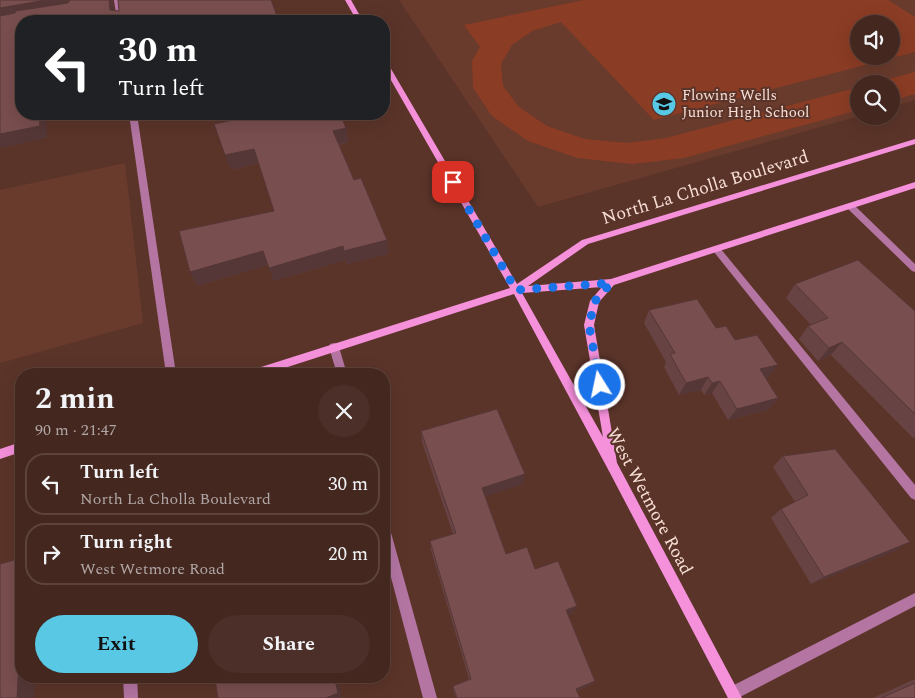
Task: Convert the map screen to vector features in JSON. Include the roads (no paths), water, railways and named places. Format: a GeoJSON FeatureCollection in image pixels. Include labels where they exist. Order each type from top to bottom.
{"type":"FeatureCollection","features":[{"type":"Feature","properties":{"kind":"street"},"geometry":{"type":"LineString","coordinates":[[119,15],[117,1],[132,0]]}},
{"type":"Feature","properties":{"kind":"street"},"geometry":{"type":"LineString","coordinates":[[348,0],[357,15]]}},
{"type":"Feature","properties":{"kind":"street","name":"West Wetmore Road"},"geometry":{"type":"LineString","coordinates":[[390,72],[516,290],[734,695]]}},
{"type":"Feature","properties":{"kind":"street"},"geometry":{"type":"LineString","coordinates":[[134,120],[170,368]]}},
{"type":"Feature","properties":{"kind":"street","name":"North La Cholla Boulevard"},"geometry":{"type":"LineString","coordinates":[[516,290],[585,242],[915,141]]}},
{"type":"Feature","properties":{"kind":"street","name":"North La Cholla Boulevard"},"geometry":{"type":"LineString","coordinates":[[270,368],[516,290],[611,283],[915,184]]}},
{"type":"Feature","properties":{"kind":"street"},"geometry":{"type":"LineString","coordinates":[[850,206],[915,269]]}},
{"type":"Feature","properties":{"kind":"street"},"geometry":{"type":"LineString","coordinates":[[717,250],[915,494]]}},
{"type":"Feature","properties":{"kind":"street"},"geometry":{"type":"LineString","coordinates":[[611,283],[595,301],[589,325],[614,469]]}},
{"type":"Feature","properties":{"kind":"street"},"geometry":{"type":"LineString","coordinates":[[334,347],[340,368]]}},
{"type":"Feature","properties":{"kind":"street"},"geometry":{"type":"LineString","coordinates":[[0,454],[15,449]]}},
{"type":"Feature","properties":{"kind":"street"},"geometry":{"type":"LineString","coordinates":[[390,551],[430,698]]}},
{"type":"Feature","properties":{"kind":"street"},"geometry":{"type":"LineString","coordinates":[[734,695],[915,599]]}},
{"type":"Feature","properties":{"kind":"street"},"geometry":{"type":"LineString","coordinates":[[130,683],[131,698]]}},
{"type":"Feature","properties":{"kind":"place","name":"Flowing Wells Junior High School"},"geometry":{"type":"Point","coordinates":[664,104]}}]}
